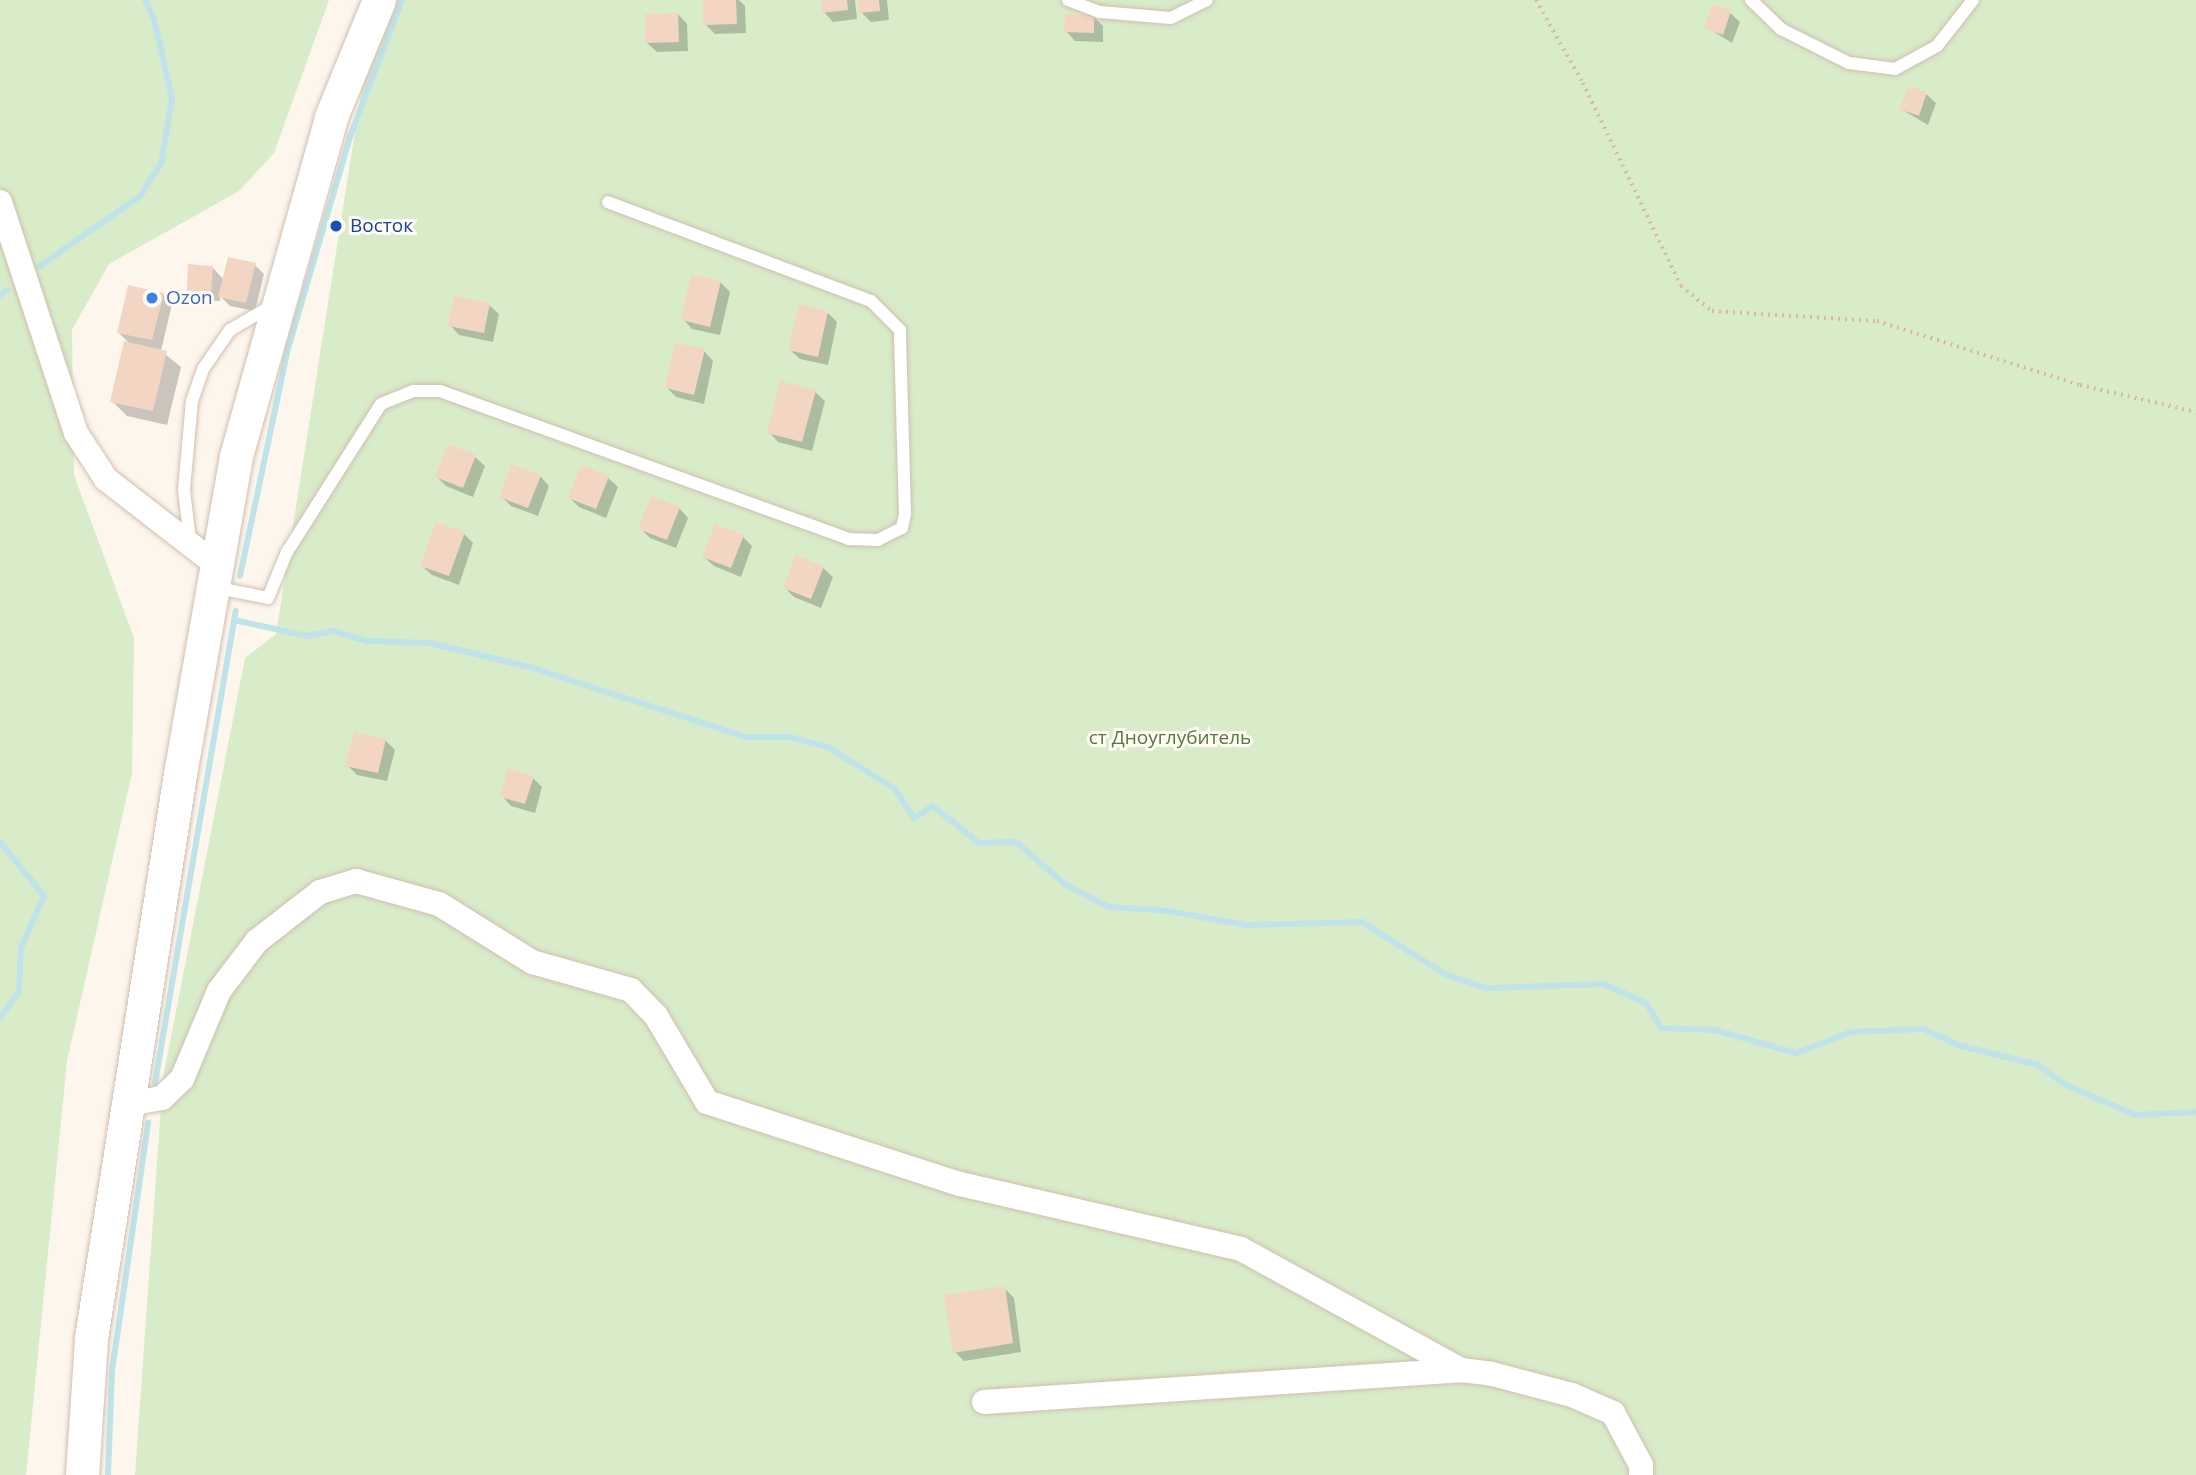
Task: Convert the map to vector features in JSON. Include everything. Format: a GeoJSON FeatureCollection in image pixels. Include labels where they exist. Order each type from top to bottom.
{"type":"FeatureCollection","features":[{"type":"Feature","properties":{"kind":"street"},"geometry":{"type":"LineString","coordinates":[[82,1475],[91,1338],[236,456],[331,117],[379,0]]}},
{"type":"Feature","properties":{"kind":"street"},"geometry":{"type":"LineString","coordinates":[[0,202],[76,433],[106,479],[145,514],[190,542],[215,576]]}},
{"type":"Feature","properties":{"kind":"street"},"geometry":{"type":"LineString","coordinates":[[128,1104],[162,1098],[182,1079],[219,991],[257,941],[320,892],[356,881],[439,904],[531,961],[631,990],[656,1016],[707,1102],[960,1184],[1241,1249],[1461,1370]]}},
{"type":"Feature","properties":{"kind":"street"},"geometry":{"type":"LineString","coordinates":[[985,1402],[1461,1370],[1492,1374],[1572,1395],[1613,1413],[1641,1465],[1641,1475]]}},
{"type":"Feature","properties":{"kind":"lane"},"geometry":{"type":"LineString","coordinates":[[1068,0],[1100,12],[1171,19],[1207,0]]}},
{"type":"Feature","properties":{"kind":"lane"},"geometry":{"type":"LineString","coordinates":[[1751,0],[1781,29],[1849,63],[1895,69],[1937,46],[1973,0]]}},
{"type":"Feature","properties":{"kind":"lane"},"geometry":{"type":"LineString","coordinates":[[215,576],[268,598],[287,552],[381,404],[414,391],[440,391],[848,538],[878,540],[902,528],[905,514],[900,330],[871,301],[608,202]]}},
{"type":"Feature","properties":{"kind":"lane"},"geometry":{"type":"LineString","coordinates":[[190,542],[184,490],[185,444],[192,401],[203,369],[230,330],[280,301]]}},
{"type":"Feature","properties":{"kind":"path"},"geometry":{"type":"LineString","coordinates":[[1536,0],[1584,83],[1681,286],[1712,311],[1877,321],[2080,385],[2196,412]]}},
{"type":"Feature","properties":{"kind":"green space"},"geometry":{"type":"Polygon","coordinates":[[[0,0],[329,0],[274,153],[239,191],[109,264],[72,330],[74,475],[134,638],[132,773],[67,1061],[26,1475],[0,1475],[0,0]]]}},
{"type":"Feature","properties":{"kind":"green space","name":"ст Дноуглубитель"},"geometry":{"type":"Polygon","coordinates":[[[391,0],[2196,0],[2196,1475],[135,1475],[163,1078],[245,658],[276,634],[365,68],[391,0]]]}},
{"type":"Feature","properties":{"kind":"building"},"geometry":{"type":"Polygon","coordinates":[[[703,0],[736,0],[737,24],[703,25],[703,0]]]}},
{"type":"Feature","properties":{"kind":"building"},"geometry":{"type":"Polygon","coordinates":[[[821,0],[847,0],[848,10],[822,13],[821,0]]]}},
{"type":"Feature","properties":{"kind":"building"},"geometry":{"type":"Polygon","coordinates":[[[858,0],[879,0],[880,11],[859,13],[858,0]]]}},
{"type":"Feature","properties":{"kind":"building"},"geometry":{"type":"Polygon","coordinates":[[[1713,4],[1731,11],[1723,35],[1704,28],[1713,4]]]}},
{"type":"Feature","properties":{"kind":"building"},"geometry":{"type":"Polygon","coordinates":[[[678,13],[679,42],[645,43],[645,14],[678,13]]]}},
{"type":"Feature","properties":{"kind":"building"},"geometry":{"type":"Polygon","coordinates":[[[1065,14],[1094,15],[1094,33],[1064,32],[1065,14]]]}},
{"type":"Feature","properties":{"kind":"building"},"geometry":{"type":"Polygon","coordinates":[[[1909,86],[1927,92],[1919,116],[1899,109],[1909,86]]]}},
{"type":"Feature","properties":{"kind":"building"},"geometry":{"type":"Polygon","coordinates":[[[228,257],[256,263],[246,303],[218,297],[228,257]]]}},
{"type":"Feature","properties":{"kind":"building"},"geometry":{"type":"Polygon","coordinates":[[[188,264],[213,266],[211,292],[187,291],[188,264]]]}},
{"type":"Feature","properties":{"kind":"building"},"geometry":{"type":"Polygon","coordinates":[[[691,274],[721,281],[710,327],[681,320],[691,274]]]}},
{"type":"Feature","properties":{"kind":"building"},"geometry":{"type":"Polygon","coordinates":[[[128,285],[164,293],[152,340],[117,333],[128,285]]]}},
{"type":"Feature","properties":{"kind":"building"},"geometry":{"type":"Polygon","coordinates":[[[454,296],[490,303],[484,333],[448,326],[454,296]]]}},
{"type":"Feature","properties":{"kind":"building"},"geometry":{"type":"Polygon","coordinates":[[[799,304],[828,311],[818,357],[788,350],[799,304]]]}},
{"type":"Feature","properties":{"kind":"building"},"geometry":{"type":"Polygon","coordinates":[[[124,341],[167,351],[153,411],[110,402],[124,341]]]}},
{"type":"Feature","properties":{"kind":"building"},"geometry":{"type":"Polygon","coordinates":[[[675,343],[705,349],[694,395],[665,388],[675,343]]]}},
{"type":"Feature","properties":{"kind":"building"},"geometry":{"type":"Polygon","coordinates":[[[780,381],[816,390],[802,442],[767,433],[780,381]]]}},
{"type":"Feature","properties":{"kind":"building"},"geometry":{"type":"Polygon","coordinates":[[[448,444],[476,455],[463,488],[435,477],[448,444]]]}},
{"type":"Feature","properties":{"kind":"building"},"geometry":{"type":"Polygon","coordinates":[[[512,464],[541,475],[528,508],[499,497],[512,464]]]}},
{"type":"Feature","properties":{"kind":"building"},"geometry":{"type":"Polygon","coordinates":[[[581,465],[609,476],[596,509],[568,498],[581,465]]]}},
{"type":"Feature","properties":{"kind":"building"},"geometry":{"type":"Polygon","coordinates":[[[651,496],[680,507],[667,540],[638,529],[651,496]]]}},
{"type":"Feature","properties":{"kind":"building"},"geometry":{"type":"Polygon","coordinates":[[[436,522],[465,532],[449,576],[420,566],[436,522]]]}},
{"type":"Feature","properties":{"kind":"building"},"geometry":{"type":"Polygon","coordinates":[[[715,524],[744,535],[731,568],[702,557],[715,524]]]}},
{"type":"Feature","properties":{"kind":"building"},"geometry":{"type":"Polygon","coordinates":[[[795,555],[824,566],[811,599],[783,588],[795,555]]]}},
{"type":"Feature","properties":{"kind":"building"},"geometry":{"type":"Polygon","coordinates":[[[354,732],[386,739],[378,773],[345,766],[354,732]]]}},
{"type":"Feature","properties":{"kind":"building"},"geometry":{"type":"Polygon","coordinates":[[[508,769],[534,776],[525,804],[500,797],[508,769]]]}},
{"type":"Feature","properties":{"kind":"building"},"geometry":{"type":"Polygon","coordinates":[[[1005,1286],[1013,1343],[953,1353],[944,1295],[1005,1286]]]}},
{"type":"Feature","properties":{"kind":"waterway"},"geometry":{"type":"LineString","coordinates":[[40,266],[140,196],[161,164],[172,99],[154,19],[145,0]]}},
{"type":"Feature","properties":{"kind":"waterway"},"geometry":{"type":"LineString","coordinates":[[240,576],[288,349],[350,137],[402,0]]}},
{"type":"Feature","properties":{"kind":"waterway"},"geometry":{"type":"LineString","coordinates":[[0,295],[8,290]]}},
{"type":"Feature","properties":{"kind":"waterway"},"geometry":{"type":"LineString","coordinates":[[155,1083],[236,611]]}},
{"type":"Feature","properties":{"kind":"waterway"},"geometry":{"type":"LineString","coordinates":[[234,620],[308,636],[332,631],[368,641],[430,643],[533,668],[745,737],[789,737],[828,747],[895,789],[914,818],[933,806],[979,843],[1016,842],[1066,885],[1109,907],[1161,910],[1247,925],[1362,922],[1445,974],[1486,988],[1604,984],[1647,1004],[1661,1028],[1715,1030],[1796,1053],[1851,1032],[1924,1029],[1958,1045],[2038,1065],[2064,1084],[2135,1115],[2196,1112]]}},
{"type":"Feature","properties":{"kind":"waterway"},"geometry":{"type":"LineString","coordinates":[[0,842],[44,896],[21,948],[19,991],[0,1018]]}},
{"type":"Feature","properties":{"kind":"waterway"},"geometry":{"type":"LineString","coordinates":[[108,1475],[112,1371],[148,1123]]}},
{"type":"Feature","properties":{"kind":"place","name":"Восток"},"geometry":{"type":"Point","coordinates":[336,226]}},
{"type":"Feature","properties":{"kind":"place","name":"Ozon"},"geometry":{"type":"Point","coordinates":[152,298]}}]}
